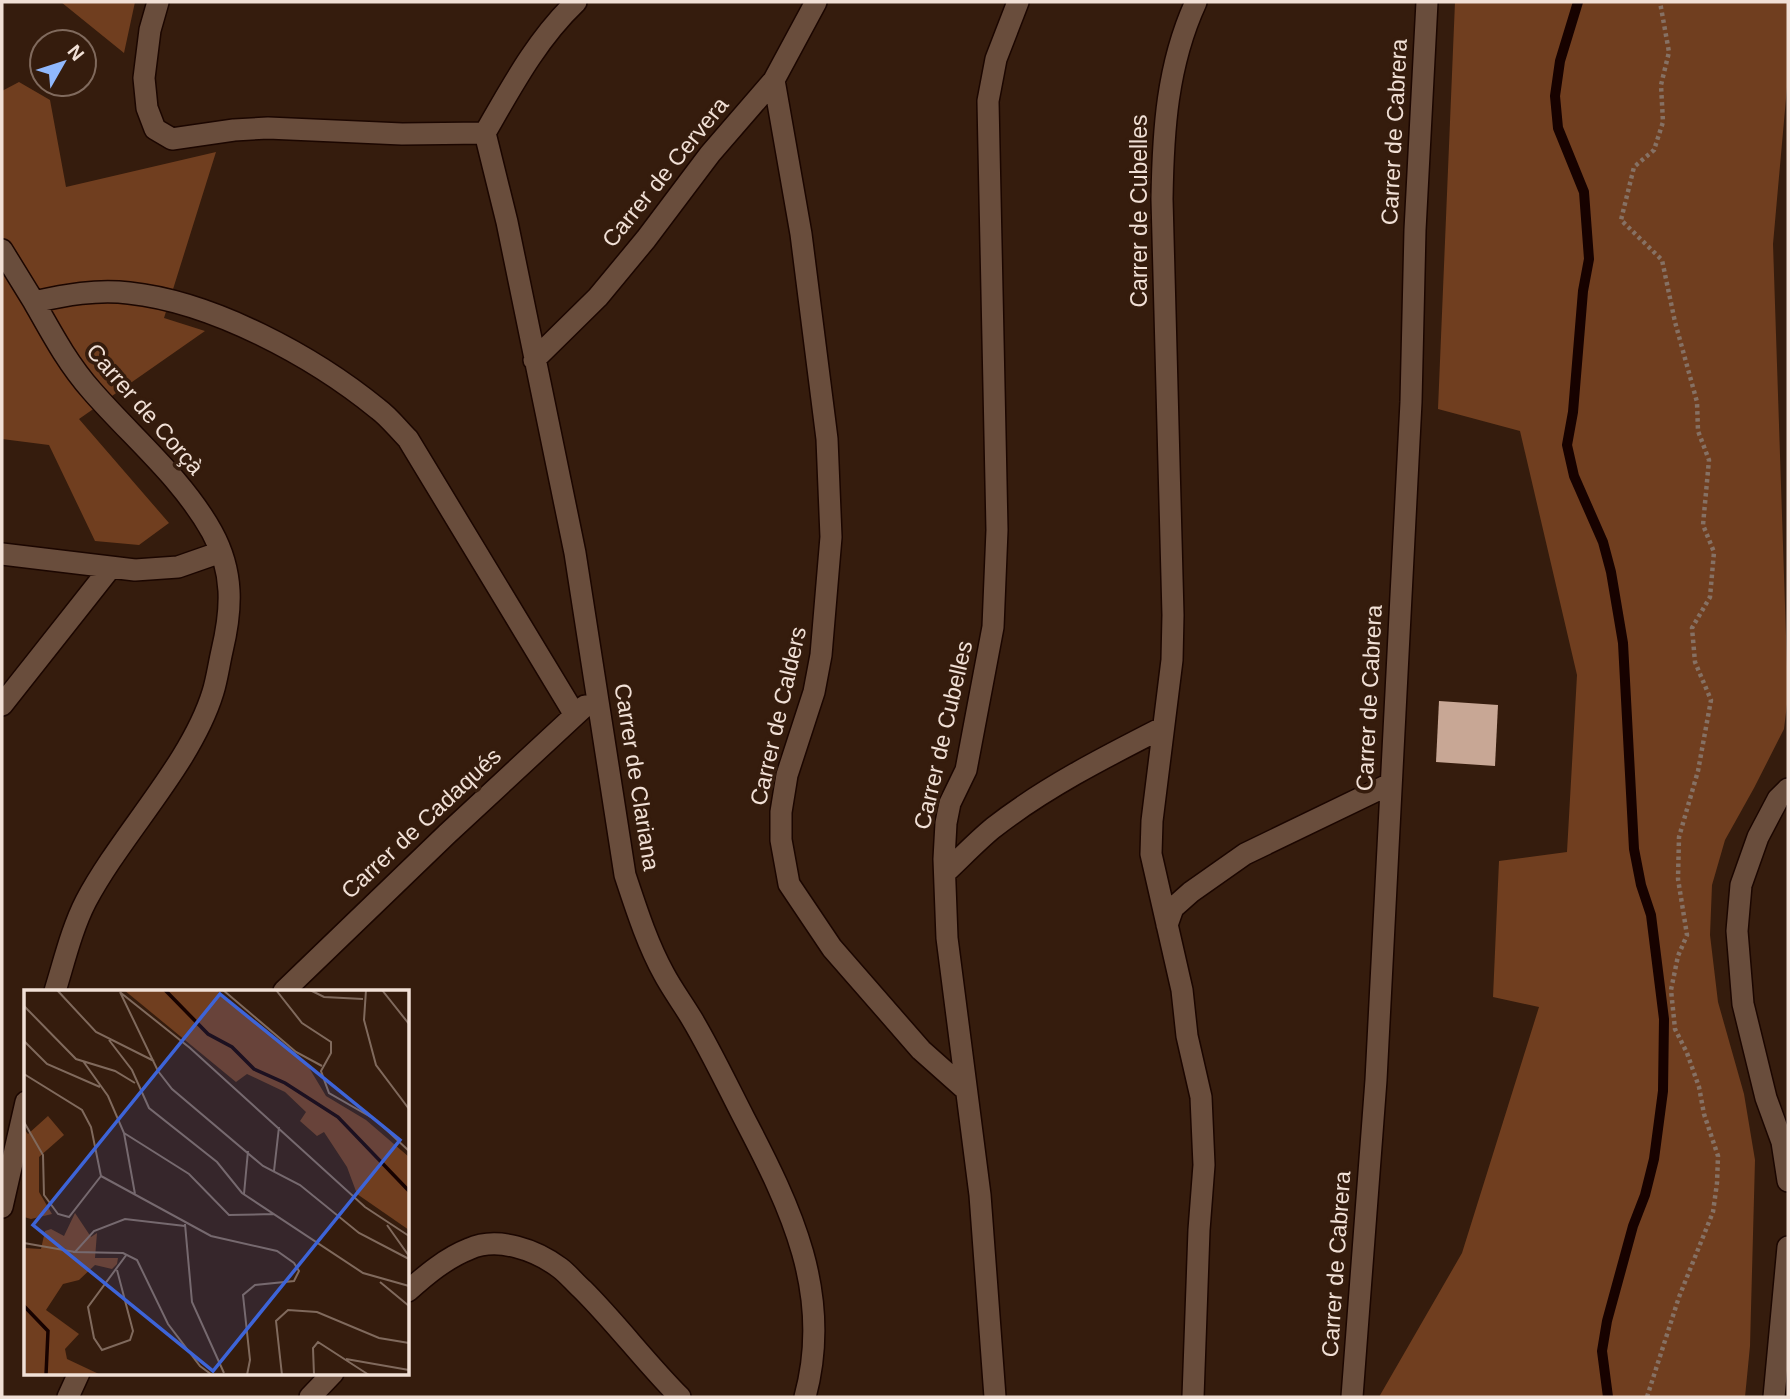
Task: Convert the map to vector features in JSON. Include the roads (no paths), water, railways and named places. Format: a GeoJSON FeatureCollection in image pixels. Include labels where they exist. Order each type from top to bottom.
{"type":"FeatureCollection","features":[{"type":"Feature","properties":{"kind":"street"},"geometry":{"type":"LineString","coordinates":[[159,2],[150,30],[144,78],[146,108],[155,129],[172,139],[268,128],[402,134],[485,133],[532,54],[556,22],[576,2]]}},
{"type":"Feature","properties":{"kind":"street","name":"Carrer de Cervera"},"geometry":{"type":"LineString","coordinates":[[534,360],[598,297],[710,154],[774,80],[816,2]]}},
{"type":"Feature","properties":{"kind":"street","name":"Carrer de Cubelles"},"geometry":{"type":"LineString","coordinates":[[995,1397],[980,1195],[947,938],[945,873],[946,823],[950,803],[967,770],[993,628],[997,530],[988,101],[996,59],[1018,2]]}},
{"type":"Feature","properties":{"kind":"street","name":"Carrer de Cubelles"},"geometry":{"type":"LineString","coordinates":[[1194,1397],[1199,1230],[1204,1165],[1201,1097],[1187,1036],[1182,990],[1151,854],[1152,821],[1172,660],[1173,615],[1162,200],[1163,138],[1166,102],[1181,43],[1196,2]]}},
{"type":"Feature","properties":{"kind":"street","name":"Carrer de Cabrera"},"geometry":{"type":"LineString","coordinates":[[1352,1397],[1376,1080],[1411,402],[1415,230],[1427,2]]}},
{"type":"Feature","properties":{"kind":"street","name":"Carrer de Calders"},"geometry":{"type":"LineString","coordinates":[[774,80],[801,234],[827,439],[831,537],[826,621],[817,680],[787,775],[781,812],[781,840],[789,884],[832,948],[921,1050],[966,1090]]}},
{"type":"Feature","properties":{"kind":"street","name":"Carrer de Clariana"},"geometry":{"type":"LineString","coordinates":[[485,133],[507,222],[575,553],[625,874],[639,917],[663,973],[693,1021],[777,1182],[802,1244],[810,1278],[814,1321],[812,1370],[805,1397]]}},
{"type":"Feature","properties":{"kind":"street","name":"Carrer de Corçà"},"geometry":{"type":"LineString","coordinates":[[2,250],[66,358],[92,391],[149,450],[212,532],[221,552],[230,589],[229,620],[212,694],[190,743],[111,858],[85,903],[55,990]]}},
{"type":"Feature","properties":{"kind":"street"},"geometry":{"type":"LineString","coordinates":[[34,302],[72,293],[128,292],[206,311],[280,344],[379,410],[408,439],[575,715]]}},
{"type":"Feature","properties":{"kind":"street"},"geometry":{"type":"LineString","coordinates":[[2,554],[135,570],[178,567],[221,552]]}},
{"type":"Feature","properties":{"kind":"street"},"geometry":{"type":"LineString","coordinates":[[2,705],[111,567]]}},
{"type":"Feature","properties":{"kind":"street","name":"Carrer de Cadaqués"},"geometry":{"type":"LineString","coordinates":[[285,990],[596,696]]}},
{"type":"Feature","properties":{"kind":"street"},"geometry":{"type":"LineString","coordinates":[[945,873],[993,828],[1032,801],[1117,751],[1162,729]]}},
{"type":"Feature","properties":{"kind":"street"},"geometry":{"type":"LineString","coordinates":[[1167,925],[1173,908],[1245,854],[1390,784]]}},
{"type":"Feature","properties":{"kind":"street"},"geometry":{"type":"LineString","coordinates":[[1788,789],[1778,799],[1758,837],[1741,886],[1737,931],[1743,1004],[1766,1098],[1783,1142],[1788,1181]]}},
{"type":"Feature","properties":{"kind":"street"},"geometry":{"type":"LineString","coordinates":[[2,1207],[24,1111]]}},
{"type":"Feature","properties":{"kind":"street"},"geometry":{"type":"LineString","coordinates":[[410,1289],[425,1275],[471,1248],[498,1243],[531,1251],[569,1276],[680,1397]]}},
{"type":"Feature","properties":{"kind":"street"},"geometry":{"type":"LineString","coordinates":[[1774,1397],[1788,1247]]}},
{"type":"Feature","properties":{"kind":"street"},"geometry":{"type":"LineString","coordinates":[[68,1397],[79,1374]]}},
{"type":"Feature","properties":{"kind":"street"},"geometry":{"type":"LineString","coordinates":[[310,1397],[332,1374]]}},
{"type":"Feature","properties":{"kind":"waterway"},"geometry":{"type":"LineString","coordinates":[[1578,2],[1560,61],[1555,96],[1558,128],[1584,192],[1589,259],[1583,291],[1573,412],[1567,445],[1574,476],[1603,542],[1623,643],[1634,849],[1641,885],[1651,915],[1664,1019],[1663,1091],[1654,1159],[1607,1321],[1602,1351],[1608,1397]]}}]}
